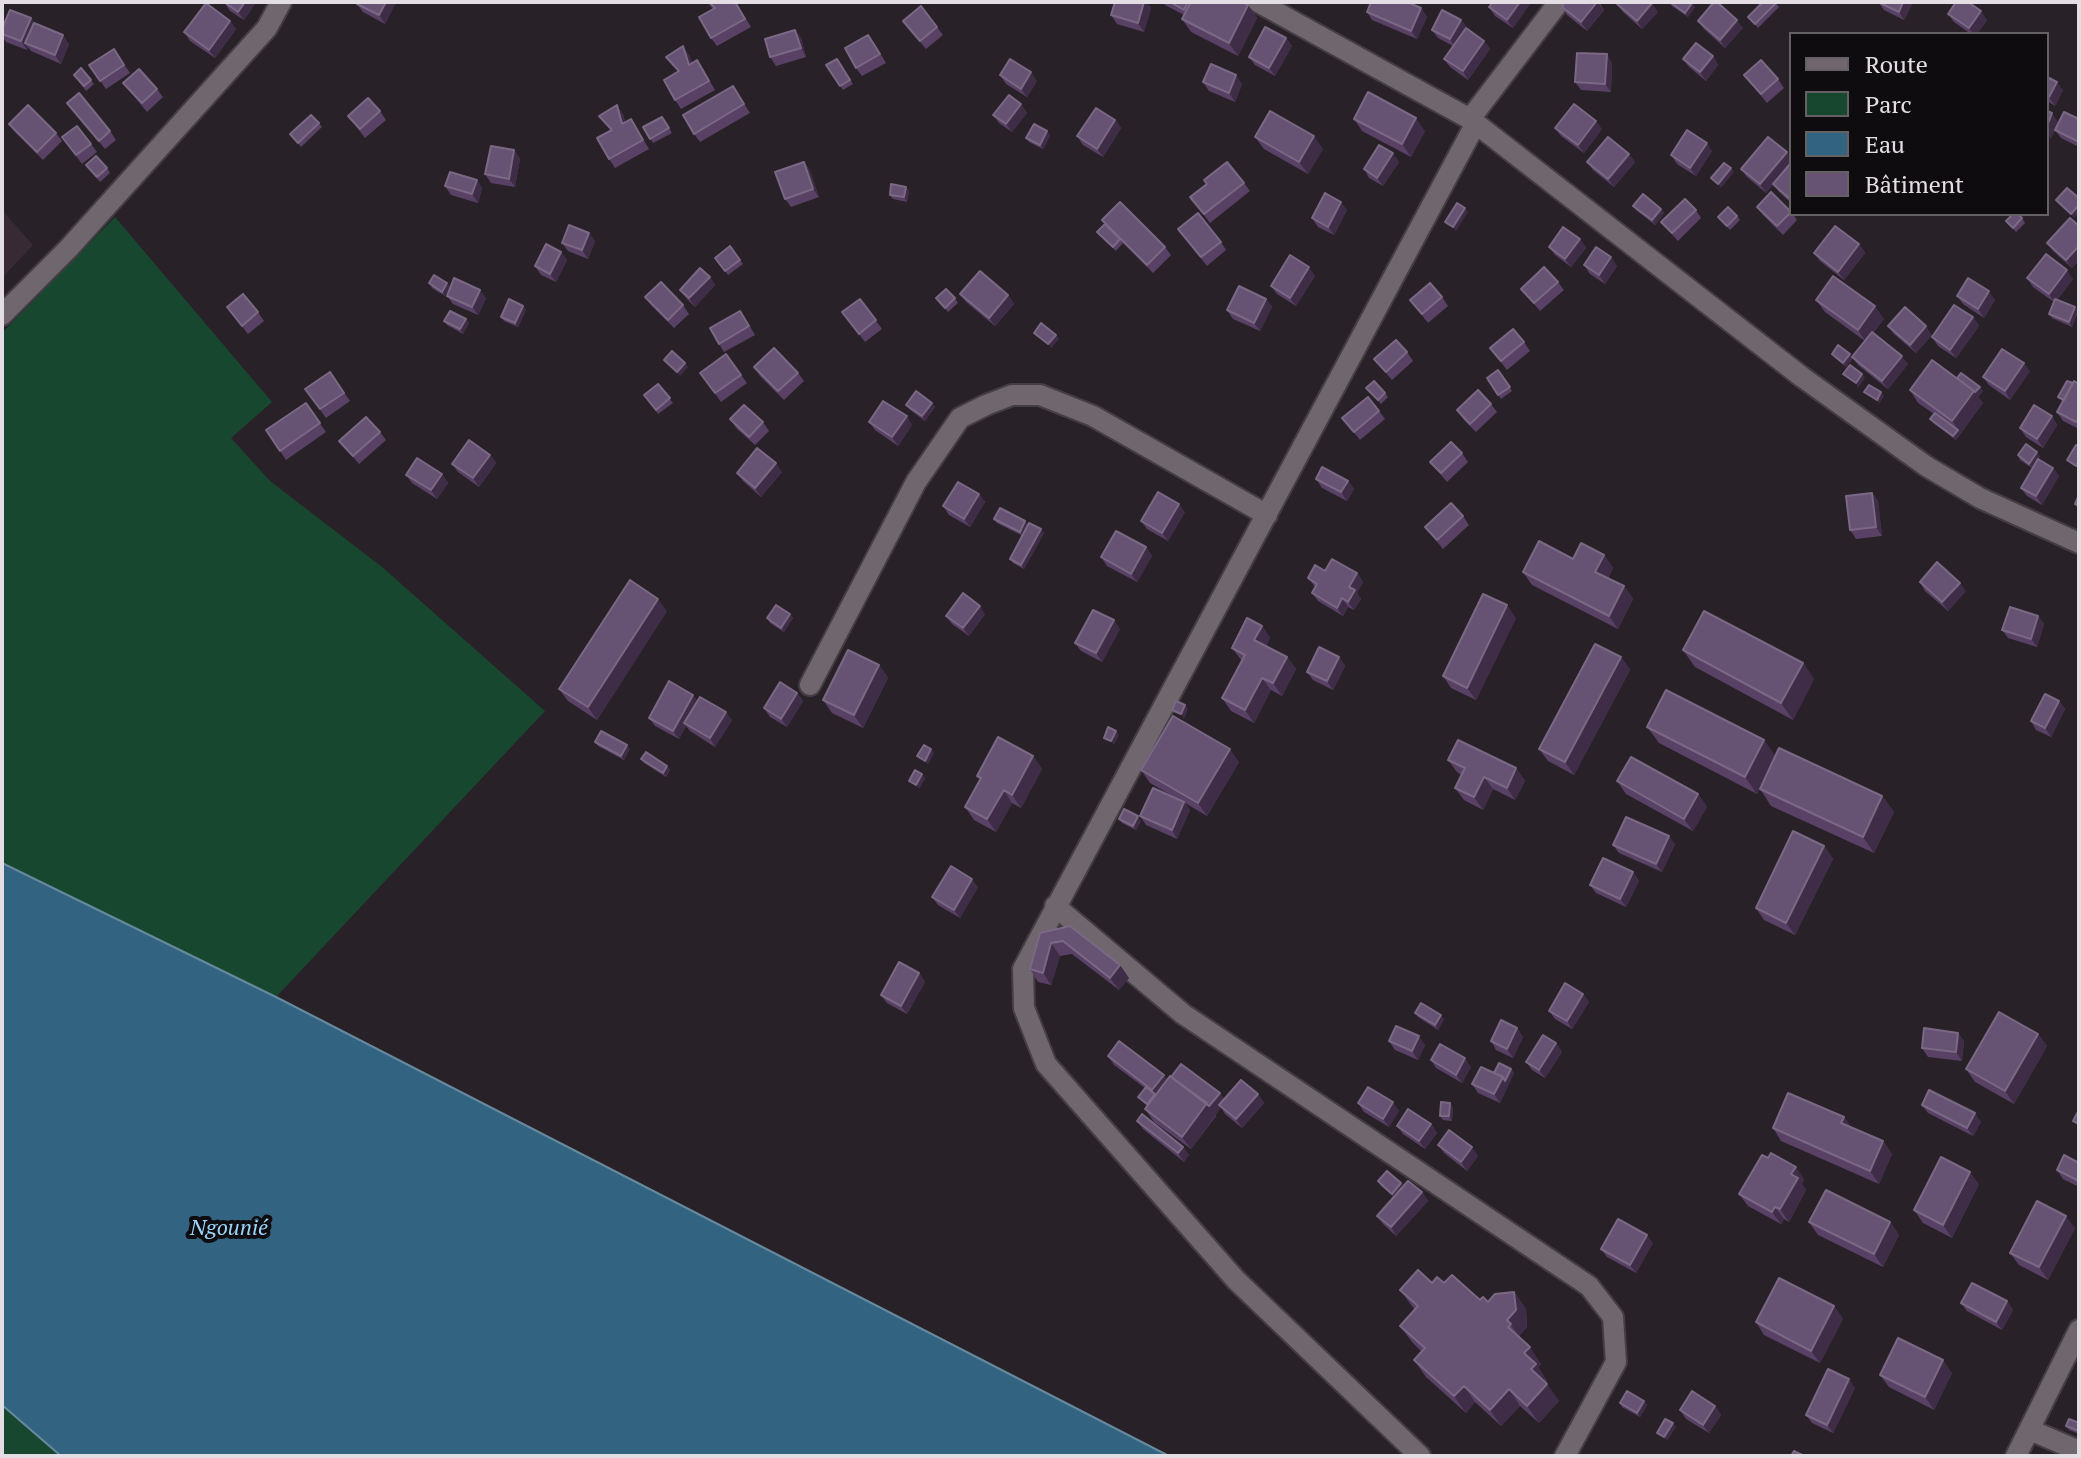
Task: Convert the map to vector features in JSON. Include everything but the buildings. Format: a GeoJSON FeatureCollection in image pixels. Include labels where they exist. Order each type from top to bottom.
{"type":"FeatureCollection","features":[{"type":"Feature","properties":{"kind":"street"},"geometry":{"type":"LineString","coordinates":[[2,315],[68,249],[267,28],[281,2]]}},
{"type":"Feature","properties":{"kind":"street"},"geometry":{"type":"LineString","coordinates":[[1258,2],[1473,121],[1802,377],[1926,466],[1980,498],[2079,543]]}},
{"type":"Feature","properties":{"kind":"street"},"geometry":{"type":"LineString","coordinates":[[1420,1456],[1236,1280],[1046,1064],[1024,1008],[1023,969],[1267,515],[1473,121],[1559,2]]}},
{"type":"Feature","properties":{"kind":"street"},"geometry":{"type":"LineString","coordinates":[[810,685],[916,482],[960,418],[1012,395],[1040,395],[1093,416],[1267,515]]}},
{"type":"Feature","properties":{"kind":"street"},"geometry":{"type":"LineString","coordinates":[[1055,906],[1183,1014],[1589,1286],[1613,1317],[1616,1362],[1565,1456]]}},
{"type":"Feature","properties":{"kind":"street"},"geometry":{"type":"LineString","coordinates":[[2016,1456],[2079,1330]]}},
{"type":"Feature","properties":{"kind":"street"},"geometry":{"type":"LineString","coordinates":[[2030,1430],[2079,1451]]}},
{"type":"Feature","properties":{"kind":"shaded area"},"geometry":{"type":"Polygon","coordinates":[[[2,210],[33,245],[2,278],[2,210]]]}},
{"type":"Feature","properties":{"kind":"green space"},"geometry":{"type":"Polygon","coordinates":[[[115,217],[272,402],[231,438],[270,481],[382,567],[545,711],[276,997],[2,863],[2,333],[115,217]]]}},
{"type":"Feature","properties":{"kind":"green space"},"geometry":{"type":"Polygon","coordinates":[[[2,1405],[61,1456],[2,1456],[2,1405]]]}},
{"type":"Feature","properties":{"kind":"water","name":"Ngounié"},"geometry":{"type":"Polygon","coordinates":[[[2,863],[276,997],[1169,1456],[61,1456],[2,1405],[2,863]]]}}]}
